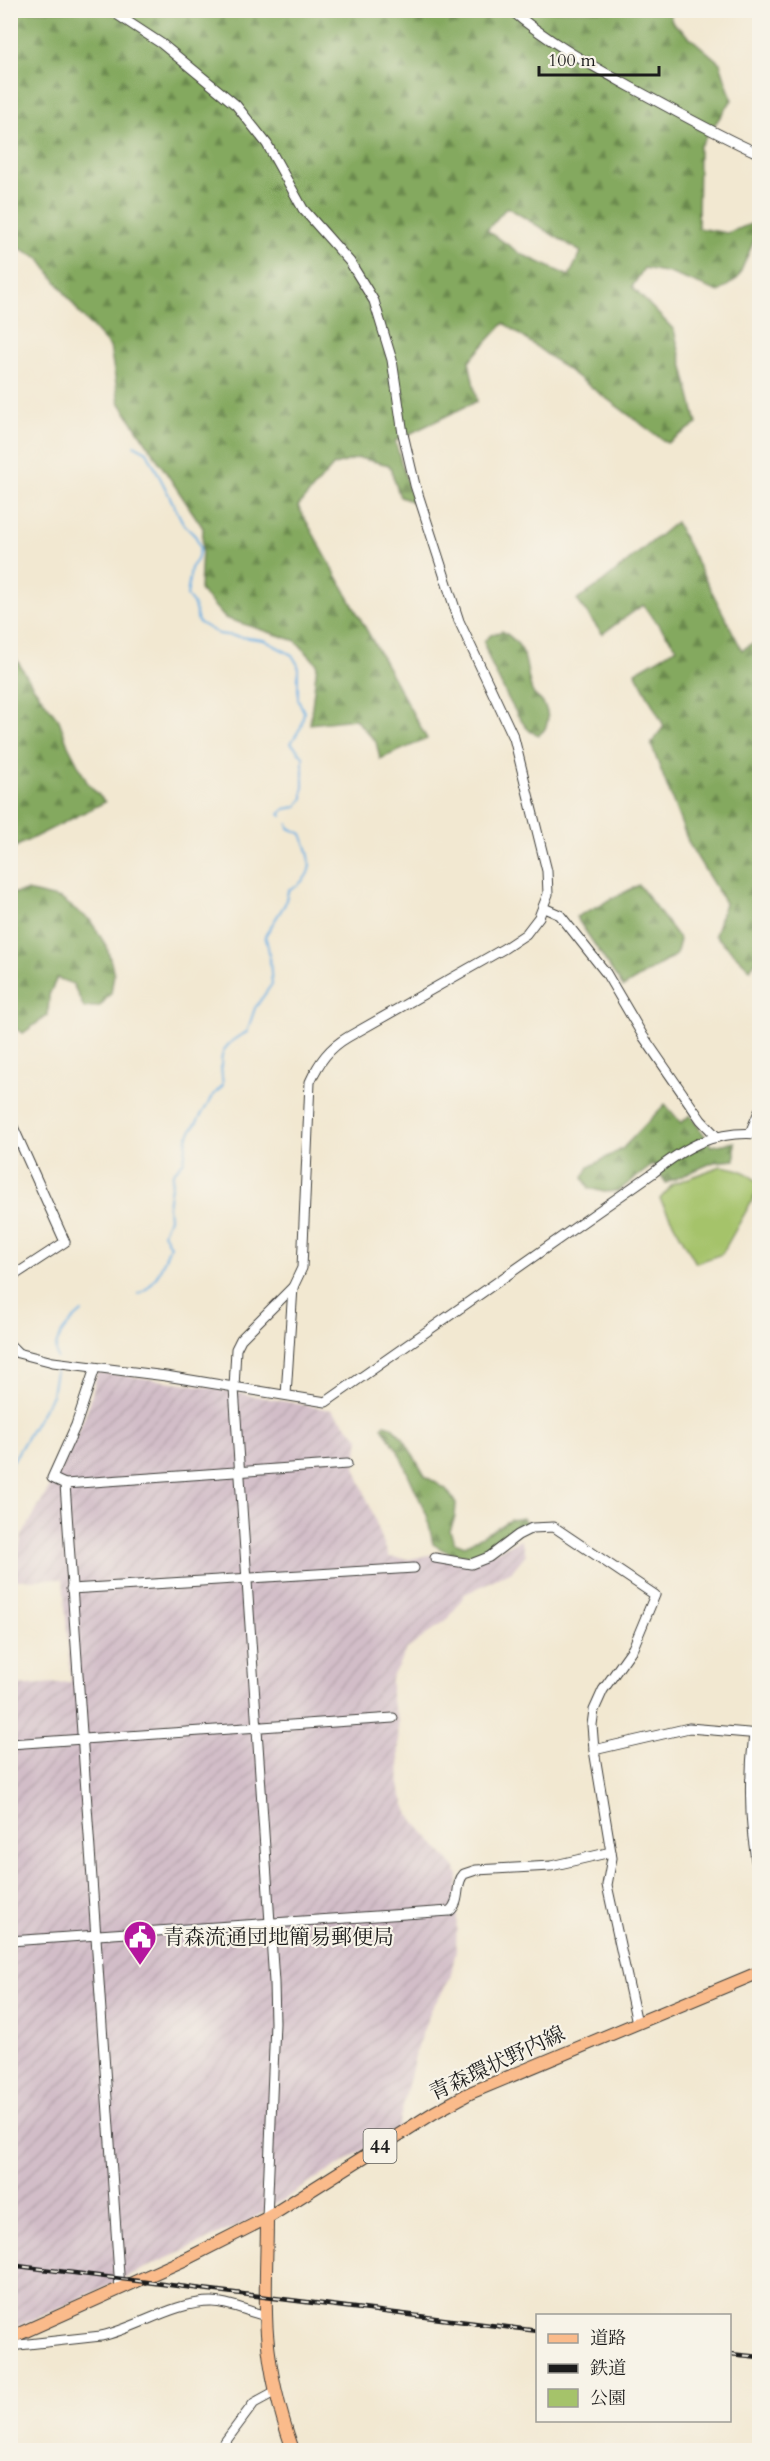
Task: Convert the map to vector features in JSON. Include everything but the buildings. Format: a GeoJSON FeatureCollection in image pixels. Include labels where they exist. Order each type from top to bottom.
{"type":"FeatureCollection","features":[{"type":"Feature","properties":{"kind":"main road","name":"青森環状野内線"},"geometry":{"type":"LineString","coordinates":[[10,2338],[120,2289],[267,2218],[470,2093],[759,1972]]}},
{"type":"Feature","properties":{"kind":"main road"},"geometry":{"type":"LineString","coordinates":[[267,2218],[268,2351],[276,2391],[293,2451]]}},
{"type":"Feature","properties":{"kind":"street"},"geometry":{"type":"LineString","coordinates":[[110,10],[162,44],[236,105],[267,144],[303,209],[351,262],[374,301],[392,360],[407,457],[424,517],[459,621],[506,719],[520,759],[547,871],[548,894],[544,908],[532,927],[516,942],[334,1045],[321,1060],[310,1082],[302,1268],[293,1287],[240,1339],[236,1349],[234,1388],[275,2023],[267,2218]]}},
{"type":"Feature","properties":{"kind":"street"},"geometry":{"type":"LineString","coordinates":[[511,10],[552,42],[590,65],[759,154]]}},
{"type":"Feature","properties":{"kind":"street"},"geometry":{"type":"LineString","coordinates":[[544,908],[560,915],[606,973],[643,1036],[702,1120],[717,1137]]}},
{"type":"Feature","properties":{"kind":"street"},"geometry":{"type":"LineString","coordinates":[[10,1345],[18,1353],[35,1359],[326,1402],[653,1173],[675,1155],[707,1138],[755,1133],[759,1109]]}},
{"type":"Feature","properties":{"kind":"street"},"geometry":{"type":"LineString","coordinates":[[10,1120],[65,1242],[10,1278]]}},
{"type":"Feature","properties":{"kind":"street"},"geometry":{"type":"LineString","coordinates":[[286,1395],[293,1287]]}},
{"type":"Feature","properties":{"kind":"street"},"geometry":{"type":"LineString","coordinates":[[94,1368],[76,1425],[52,1478],[65,1484],[347,1464]]}},
{"type":"Feature","properties":{"kind":"street"},"geometry":{"type":"LineString","coordinates":[[65,1484],[120,2289]]}},
{"type":"Feature","properties":{"kind":"street"},"geometry":{"type":"LineString","coordinates":[[435,1558],[471,1564],[489,1557],[518,1535],[532,1528],[554,1527],[655,1595],[633,1648],[603,1690],[594,1710],[592,1725],[594,1750],[612,1852],[613,1862],[608,1885],[637,2023]]}},
{"type":"Feature","properties":{"kind":"street"},"geometry":{"type":"LineString","coordinates":[[71,1589],[414,1568]]}},
{"type":"Feature","properties":{"kind":"street"},"geometry":{"type":"LineString","coordinates":[[10,1744],[393,1718]]}},
{"type":"Feature","properties":{"kind":"street"},"geometry":{"type":"LineString","coordinates":[[594,1750],[689,1728],[757,1734],[749,1787],[755,1862],[759,1881]]}},
{"type":"Feature","properties":{"kind":"street"},"geometry":{"type":"LineString","coordinates":[[10,1941],[450,1911],[458,1899],[460,1880],[464,1874],[476,1870],[550,1866],[612,1852]]}},
{"type":"Feature","properties":{"kind":"street"},"geometry":{"type":"LineString","coordinates":[[10,2346],[101,2337],[181,2308],[210,2302],[223,2303],[266,2316]]}},
{"type":"Feature","properties":{"kind":"street"},"geometry":{"type":"LineString","coordinates":[[219,2451],[254,2403],[276,2391]]}},
{"type":"Feature","properties":{"kind":"shaded area"},"geometry":{"type":"Polygon","coordinates":[[[97,1372],[189,1384],[332,1410],[359,1438],[355,1467],[389,1557],[410,1559],[434,1554],[469,1563],[521,1540],[526,1554],[512,1571],[465,1594],[449,1618],[406,1650],[391,1679],[391,1698],[398,1720],[400,1791],[409,1815],[456,1869],[458,1877],[456,1950],[450,1979],[431,2010],[417,2047],[398,2128],[252,2219],[11,2330],[11,1686],[71,1682],[63,1579],[15,1580],[16,1559],[22,1536],[72,1447],[90,1403],[97,1372]]]}},
{"type":"Feature","properties":{"kind":"green space"},"geometry":{"type":"Polygon","coordinates":[[[242,10],[247,14],[249,10],[669,11],[672,22],[720,63],[732,100],[699,147],[698,228],[727,233],[756,222],[755,238],[738,278],[719,292],[669,273],[644,268],[632,287],[674,330],[697,424],[667,443],[504,323],[469,361],[477,401],[395,441],[413,502],[400,497],[389,465],[359,458],[334,465],[298,506],[427,739],[380,759],[376,742],[355,719],[310,724],[317,664],[296,641],[225,618],[200,590],[203,528],[119,402],[110,347],[81,315],[39,258],[11,244],[10,11],[242,10]],[[507,207],[487,230],[521,254],[569,276],[581,252],[507,207]]]}},
{"type":"Feature","properties":{"kind":"green space"},"geometry":{"type":"Polygon","coordinates":[[[676,522],[742,650],[757,641],[759,637],[760,956],[750,969],[715,935],[725,903],[689,844],[651,744],[664,726],[635,672],[677,648],[643,605],[602,634],[577,600],[603,582],[676,522]]]}},
{"type":"Feature","properties":{"kind":"green space"},"geometry":{"type":"Polygon","coordinates":[[[502,631],[522,650],[532,691],[542,702],[546,711],[547,724],[539,735],[530,731],[510,703],[486,649],[484,641],[491,635],[502,631]]]}},
{"type":"Feature","properties":{"kind":"green space"},"geometry":{"type":"Polygon","coordinates":[[[11,654],[59,720],[68,745],[87,782],[105,802],[11,849],[11,654]]]}},
{"type":"Feature","properties":{"kind":"green space"},"geometry":{"type":"Polygon","coordinates":[[[639,885],[680,940],[676,955],[623,987],[576,917],[639,885]]]}},
{"type":"Feature","properties":{"kind":"green space"},"geometry":{"type":"Polygon","coordinates":[[[27,891],[61,899],[90,920],[107,947],[114,974],[111,993],[100,1006],[84,1008],[73,984],[57,978],[49,995],[48,1015],[23,1033],[11,1026],[10,894],[27,891]]]}},
{"type":"Feature","properties":{"kind":"green space"},"geometry":{"type":"Polygon","coordinates":[[[665,1104],[681,1123],[690,1115],[712,1146],[735,1142],[735,1160],[714,1162],[666,1183],[654,1164],[618,1191],[604,1192],[589,1188],[583,1178],[589,1167],[622,1149],[665,1104]]]}},
{"type":"Feature","properties":{"kind":"green space"},"geometry":{"type":"Polygon","coordinates":[[[721,1166],[737,1169],[747,1174],[759,1184],[759,1188],[722,1254],[696,1263],[660,1199],[673,1184],[721,1166]]]}},
{"type":"Feature","properties":{"kind":"green space"},"geometry":{"type":"Polygon","coordinates":[[[385,1424],[391,1426],[403,1438],[425,1476],[446,1489],[456,1503],[455,1517],[450,1531],[454,1542],[465,1546],[510,1520],[523,1518],[527,1524],[499,1543],[473,1555],[451,1554],[433,1544],[427,1515],[397,1449],[382,1427],[385,1424]]]}},
{"type":"Feature","properties":{"kind":"waterway"},"geometry":{"type":"LineString","coordinates":[[134,445],[147,452],[183,523],[196,537],[200,548],[197,560],[191,568],[187,596],[194,605],[198,622],[219,634],[264,640],[292,655],[298,665],[298,699],[304,712],[301,727],[291,743],[303,756],[303,798],[296,807],[285,809],[280,814],[282,816]]}},
{"type":"Feature","properties":{"kind":"waterway"},"geometry":{"type":"LineString","coordinates":[[138,1294],[150,1286],[162,1267],[170,1246],[163,1233],[169,1218],[168,1206],[173,1173],[184,1161],[187,1138],[213,1096],[223,1085],[221,1066],[223,1052],[231,1042],[247,1032],[255,1008],[272,984],[265,936],[285,904],[288,891],[304,880],[310,867],[302,834],[289,828],[288,824]]}},
{"type":"Feature","properties":{"kind":"waterway"},"geometry":{"type":"LineString","coordinates":[[57,1358],[57,1345],[62,1332],[82,1312]]}},
{"type":"Feature","properties":{"kind":"waterway"},"geometry":{"type":"LineString","coordinates":[[10,1466],[52,1395],[56,1370]]}},
{"type":"Feature","properties":{"kind":"railway"},"geometry":{"type":"LineString","coordinates":[[10,2265],[536,2331]]}},
{"type":"Feature","properties":{"kind":"railway"},"geometry":{"type":"LineString","coordinates":[[731,2354],[760,2357]]}},
{"type":"Feature","properties":{"kind":"place","name":"青森流通団地簡易郵便局"},"geometry":{"type":"Point","coordinates":[140,1966]}}]}
